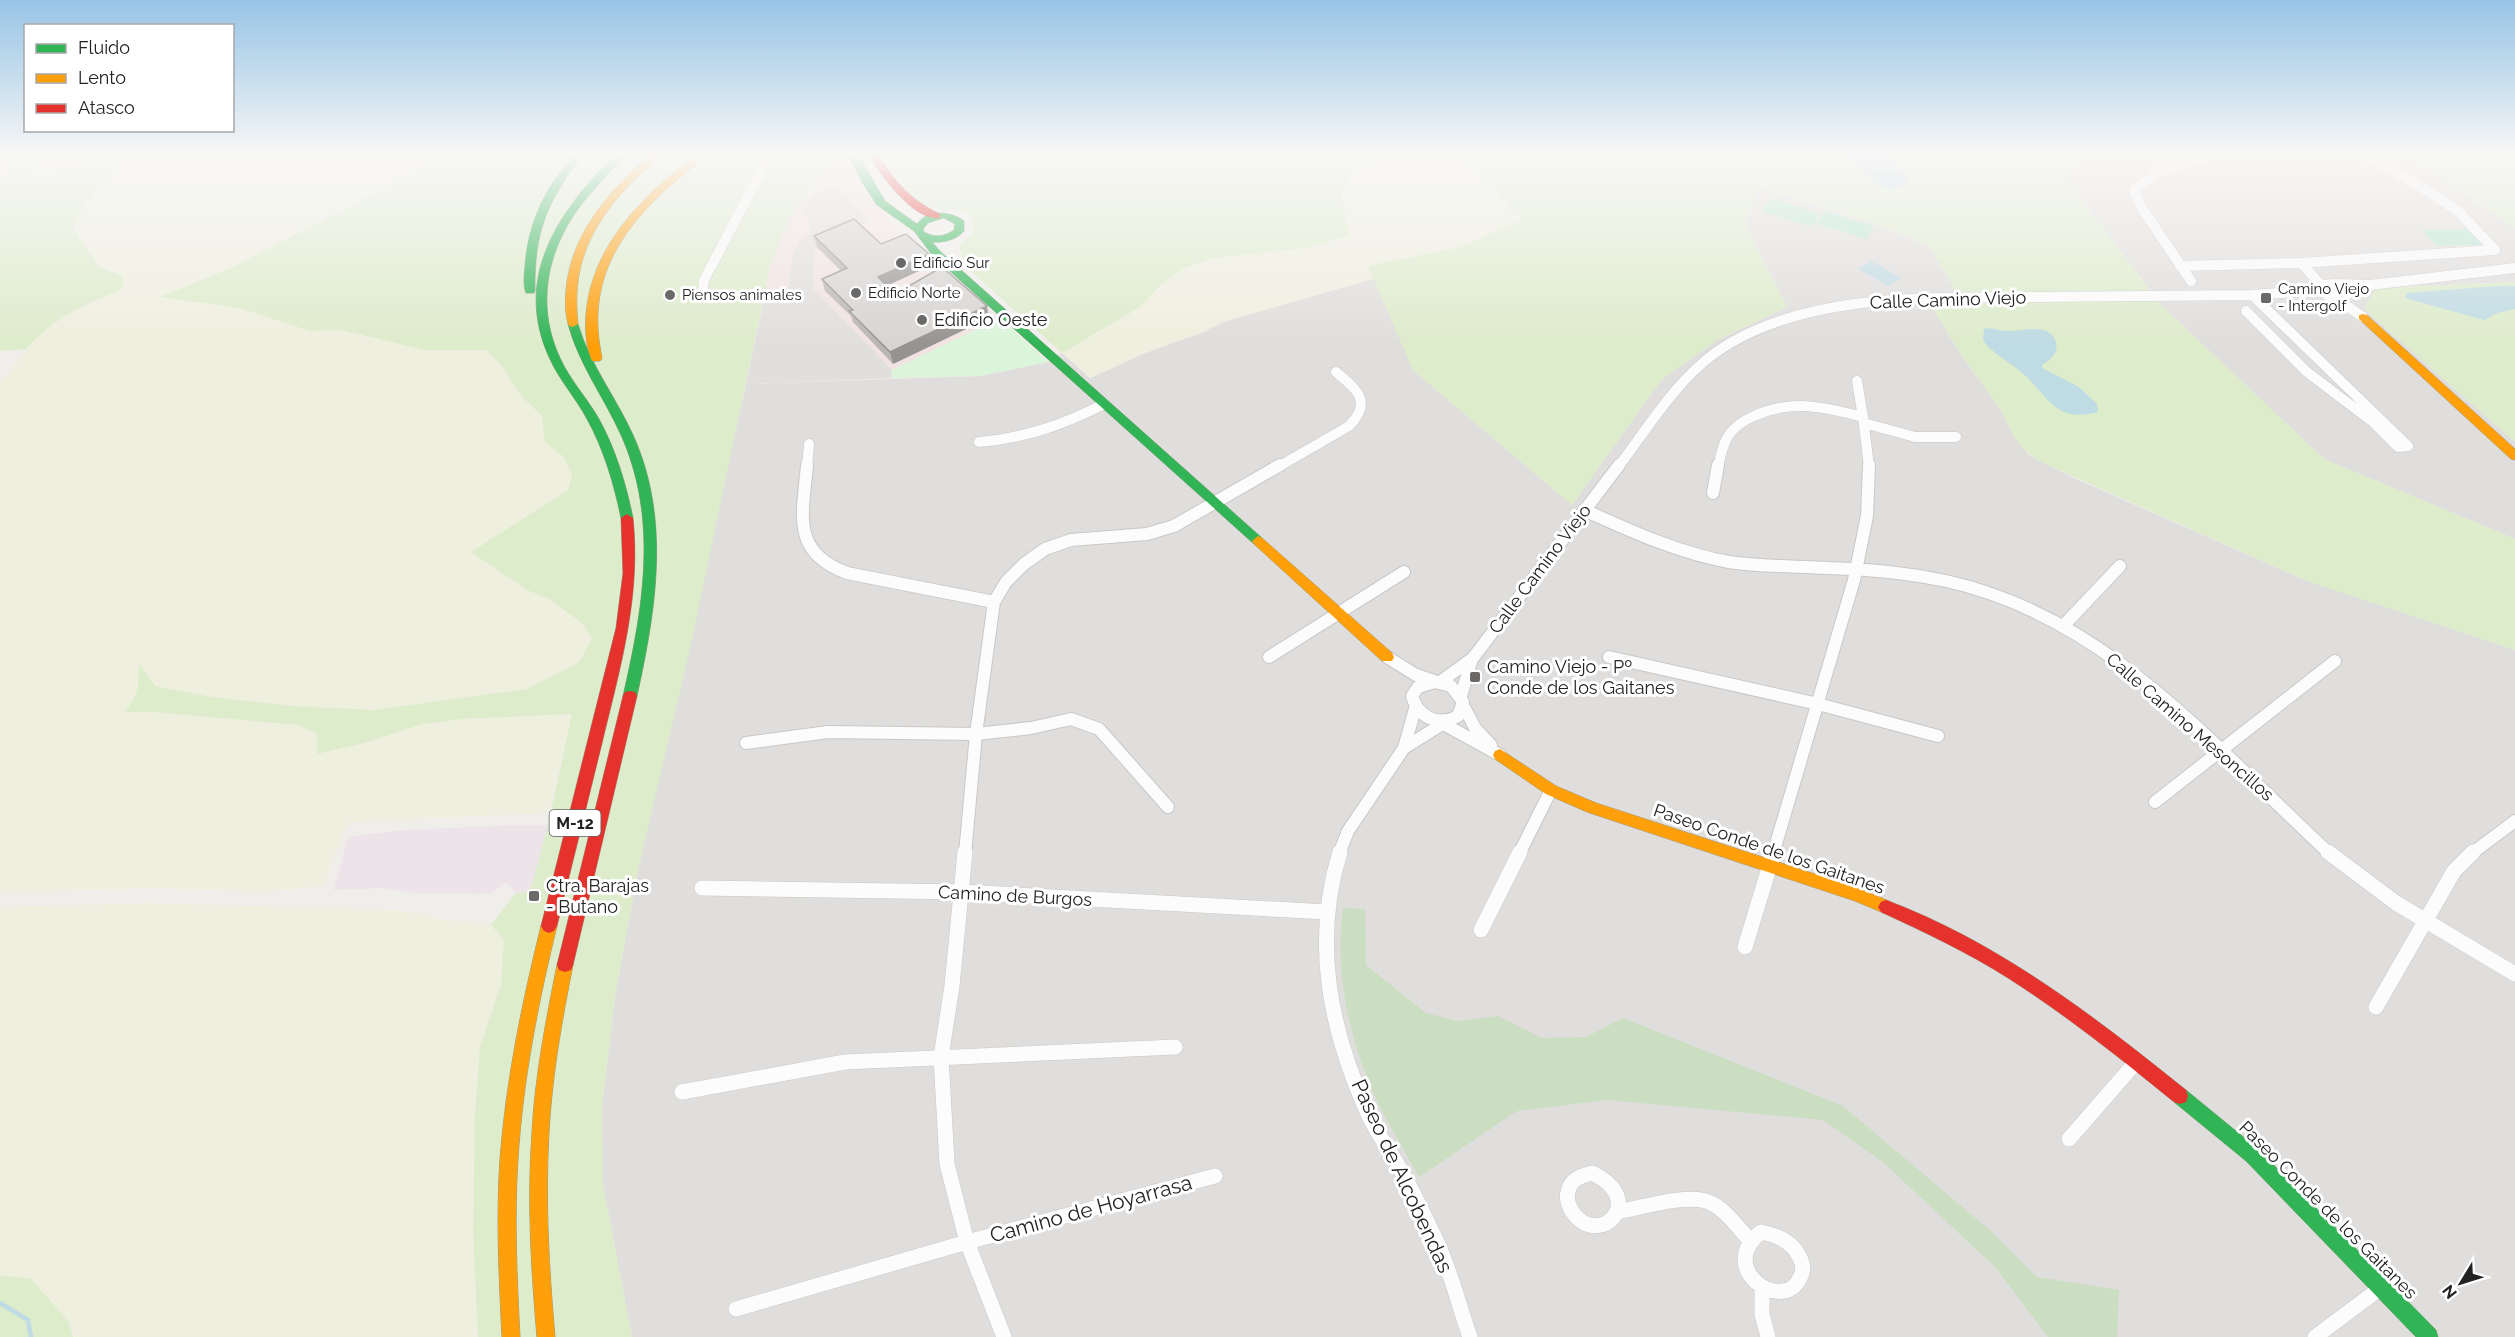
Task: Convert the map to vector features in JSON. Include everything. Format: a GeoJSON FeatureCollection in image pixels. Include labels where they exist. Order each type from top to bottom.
{"type":"FeatureCollection","features":[{"type":"Feature","properties":{"kind":"main road"},"geometry":{"type":"LineString","coordinates":[[531,218],[529,278],[534,318],[543,326]]}},
{"type":"Feature","properties":{"kind":"main road"},"geometry":{"type":"LineString","coordinates":[[529,259],[538,218]]}},
{"type":"Feature","properties":{"kind":"main road","name":"M-12"},"geometry":{"type":"LineString","coordinates":[[511,1337],[507,1253],[508,1160],[518,1072],[546,938],[619,648],[626,616],[629,577],[628,532],[623,498],[616,474],[592,419],[550,348],[543,326],[540,292],[549,247],[564,218]]}},
{"type":"Feature","properties":{"kind":"main road","name":"M-12"},"geometry":{"type":"LineString","coordinates":[[546,1337],[537,1213],[543,1098],[552,1023],[580,897],[642,644],[651,594],[651,530],[643,479],[628,437],[576,340],[573,328],[570,303],[573,271],[578,252],[596,218]]}},
{"type":"Feature","properties":{"kind":"main road"},"geometry":{"type":"LineString","coordinates":[[598,381],[599,367],[592,345],[589,320],[595,284],[621,232],[632,218]]}},
{"type":"Feature","properties":{"kind":"main road"},"geometry":{"type":"LineString","coordinates":[[906,218],[914,223],[937,254],[1388,657]]}},
{"type":"Feature","properties":{"kind":"main road"},"geometry":{"type":"LineString","coordinates":[[920,233],[924,221],[930,218]]}},
{"type":"Feature","properties":{"kind":"main road"},"geometry":{"type":"LineString","coordinates":[[920,233],[938,240],[954,235],[959,231],[960,223],[954,218]]}},
{"type":"Feature","properties":{"kind":"main road"},"geometry":{"type":"LineString","coordinates":[[954,235],[950,252],[954,267]]}},
{"type":"Feature","properties":{"kind":"main road"},"geometry":{"type":"LineString","coordinates":[[2363,317],[2515,456]]}},
{"type":"Feature","properties":{"kind":"main road","name":"Paseo Conde de los Gaitanes"},"geometry":{"type":"LineString","coordinates":[[1500,755],[1551,790],[1592,808],[1858,895],[1953,938],[2042,991],[2137,1061],[2252,1155],[2429,1337]]}},
{"type":"Feature","properties":{"kind":"street"},"geometry":{"type":"LineString","coordinates":[[703,290],[704,280],[736,218]]}},
{"type":"Feature","properties":{"kind":"street"},"geometry":{"type":"LineString","coordinates":[[2148,218],[2192,282]]}},
{"type":"Feature","properties":{"kind":"street"},"geometry":{"type":"LineString","coordinates":[[2328,275],[2494,250],[2465,218]]}},
{"type":"Feature","properties":{"kind":"street"},"geometry":{"type":"LineString","coordinates":[[2180,266],[2301,263],[2328,275],[2347,291],[2340,296]]}},
{"type":"Feature","properties":{"kind":"street"},"geometry":{"type":"LineString","coordinates":[[2301,263],[2321,286],[2321,292],[2340,296],[2363,317]]}},
{"type":"Feature","properties":{"kind":"street","name":"Calle Camino Viejo"},"geometry":{"type":"LineString","coordinates":[[2293,292],[2340,296],[2370,285],[2515,268]]}},
{"type":"Feature","properties":{"kind":"street","name":"Calle Camino Viejo"},"geometry":{"type":"LineString","coordinates":[[1438,682],[1473,658],[1686,377],[1724,347],[1766,327],[1812,312],[1856,303],[1902,298],[2252,295],[2293,292],[2321,286],[2328,275],[2370,285]]}},
{"type":"Feature","properties":{"kind":"street"},"geometry":{"type":"LineString","coordinates":[[2246,311],[2329,390],[2373,422],[2398,447],[2408,446],[2252,295]]}},
{"type":"Feature","properties":{"kind":"street"},"geometry":{"type":"LineString","coordinates":[[1216,504],[1349,426],[1360,417],[1363,406],[1360,396],[1336,372]]}},
{"type":"Feature","properties":{"kind":"street"},"geometry":{"type":"LineString","coordinates":[[1745,947],[1818,704],[1869,518],[1872,488],[1871,460],[1857,381]]}},
{"type":"Feature","properties":{"kind":"street"},"geometry":{"type":"LineString","coordinates":[[979,442],[1021,439],[1066,424],[1104,404]]}},
{"type":"Feature","properties":{"kind":"street"},"geometry":{"type":"LineString","coordinates":[[1713,493],[1726,439],[1741,423],[1773,407],[1802,404],[1915,437],[1956,437]]}},
{"type":"Feature","properties":{"kind":"street"},"geometry":{"type":"LineString","coordinates":[[809,444],[802,530],[815,553],[831,567],[847,573],[994,602]]}},
{"type":"Feature","properties":{"kind":"street","name":"Camino de Hoyarrasa"},"geometry":{"type":"LineString","coordinates":[[1004,1337],[967,1242],[946,1164],[941,1057],[963,892],[976,734],[994,602],[1006,582],[1024,564],[1046,549],[1071,540],[1147,534],[1174,526],[1216,504]]}},
{"type":"Feature","properties":{"kind":"street","name":"Calle Camino Mesoncillos"},"geometry":{"type":"LineString","coordinates":[[1584,510],[1661,543],[1731,562],[1903,572],[1962,584],[2000,596],[2064,625],[2137,675],[2222,750],[2331,855],[2362,879],[2515,975]]}},
{"type":"Feature","properties":{"kind":"street"},"geometry":{"type":"LineString","coordinates":[[2064,625],[2120,566]]}},
{"type":"Feature","properties":{"kind":"street"},"geometry":{"type":"LineString","coordinates":[[1269,657],[1404,572]]}},
{"type":"Feature","properties":{"kind":"street"},"geometry":{"type":"LineString","coordinates":[[1388,657],[1416,675],[1451,686],[1462,701],[1457,716],[1443,722],[1427,719],[1415,709],[1413,703],[1415,692],[1421,686],[1438,682]]}},
{"type":"Feature","properties":{"kind":"street"},"geometry":{"type":"LineString","coordinates":[[1388,657],[1410,682],[1415,692]]}},
{"type":"Feature","properties":{"kind":"street"},"geometry":{"type":"LineString","coordinates":[[1609,657],[1818,704],[1938,736]]}},
{"type":"Feature","properties":{"kind":"street","name":"Calle Camino Viejo"},"geometry":{"type":"LineString","coordinates":[[1462,701],[1473,658]]}},
{"type":"Feature","properties":{"kind":"street"},"geometry":{"type":"LineString","coordinates":[[2155,802],[2335,661]]}},
{"type":"Feature","properties":{"kind":"street","name":"Paseo Conde de los Gaitanes"},"geometry":{"type":"LineString","coordinates":[[1462,701],[1475,728],[1500,755]]}},
{"type":"Feature","properties":{"kind":"street","name":"Paseo de Alcobendas"},"geometry":{"type":"LineString","coordinates":[[1415,709],[1404,748],[1348,831],[1339,855],[1327,912],[1324,943],[1327,982],[1340,1037],[1368,1115],[1401,1170],[1438,1245],[1470,1337]]}},
{"type":"Feature","properties":{"kind":"street"},"geometry":{"type":"LineString","coordinates":[[746,743],[828,732],[976,734],[1031,728],[1071,719],[1099,729],[1168,807]]}},
{"type":"Feature","properties":{"kind":"street","name":"Paseo Conde de los Gaitanes"},"geometry":{"type":"LineString","coordinates":[[1443,722],[1500,755]]}},
{"type":"Feature","properties":{"kind":"street","name":"Paseo de Alcobendas"},"geometry":{"type":"LineString","coordinates":[[1404,748],[1443,722]]}},
{"type":"Feature","properties":{"kind":"street"},"geometry":{"type":"LineString","coordinates":[[1481,930],[1551,790]]}},
{"type":"Feature","properties":{"kind":"street"},"geometry":{"type":"LineString","coordinates":[[2376,1007],[2454,871],[2474,851],[2515,821]]}},
{"type":"Feature","properties":{"kind":"street","name":"Camino de Burgos"},"geometry":{"type":"LineString","coordinates":[[702,888],[963,892],[1327,912]]}},
{"type":"Feature","properties":{"kind":"street"},"geometry":{"type":"LineString","coordinates":[[682,1092],[845,1062],[1175,1047]]}},
{"type":"Feature","properties":{"kind":"street"},"geometry":{"type":"LineString","coordinates":[[2069,1139],[2137,1061]]}},
{"type":"Feature","properties":{"kind":"street","name":"Camino de Hoyarrasa"},"geometry":{"type":"LineString","coordinates":[[736,1309],[967,1242],[1215,1176]]}},
{"type":"Feature","properties":{"kind":"street"},"geometry":{"type":"LineString","coordinates":[[1617,1212],[1691,1200],[1705,1200],[1726,1215],[1749,1239]]}},
{"type":"Feature","properties":{"kind":"street"},"geometry":{"type":"LineString","coordinates":[[1761,1232],[1772,1233],[1783,1237],[1792,1245],[1799,1256],[1802,1268],[1800,1279],[1794,1288],[1784,1292],[1773,1292],[1762,1287],[1752,1278],[1745,1267],[1743,1256],[1749,1239],[1761,1232]]}},
{"type":"Feature","properties":{"kind":"street"},"geometry":{"type":"LineString","coordinates":[[1762,1287],[1762,1314],[1768,1337]]}},
{"type":"Feature","properties":{"kind":"street"},"geometry":{"type":"LineString","coordinates":[[2315,1337],[2382,1287]]}},
{"type":"Feature","properties":{"kind":"shaded area"},"geometry":{"type":"Polygon","coordinates":[[[806,218],[865,218],[868,222],[830,237],[814,251],[813,288],[892,370],[891,378],[746,384],[763,304],[788,294],[792,257],[799,242],[811,232],[806,218]]]}},
{"type":"Feature","properties":{"kind":"shaded area"},"geometry":{"type":"Polygon","coordinates":[[[889,218],[900,232],[923,249],[1048,362],[980,376],[746,384],[770,267],[789,219],[889,218]]]}},
{"type":"Feature","properties":{"kind":"shaded area"},"geometry":{"type":"Polygon","coordinates":[[[1747,218],[1856,218],[1929,246],[1963,302],[1929,302],[1962,356],[2001,410],[2014,437],[2029,455],[2072,477],[2307,581],[2515,650],[2515,1337],[632,1337],[603,1185],[602,1107],[615,996],[638,870],[746,384],[980,376],[1048,362],[1062,353],[1090,378],[1223,322],[1375,278],[1413,370],[1572,505],[1662,379],[1719,339],[1787,307],[1745,224],[1747,218]]]}},
{"type":"Feature","properties":{"kind":"shaded area"},"geometry":{"type":"Polygon","coordinates":[[[2096,218],[2500,218],[2515,229],[2515,282],[2377,288],[2364,309],[2515,442],[2515,539],[2324,459],[2162,306],[2096,218]]]}},
{"type":"Feature","properties":{"kind":"shaded area"},"geometry":{"type":"Polygon","coordinates":[[[548,825],[530,893],[516,893],[506,882],[492,893],[479,894],[414,893],[383,888],[334,890],[347,840],[353,836],[404,830],[548,825]]]}},
{"type":"Feature","properties":{"kind":"green space"},"geometry":{"type":"Polygon","coordinates":[[[0,218],[78,218],[73,229],[99,267],[123,276],[123,285],[119,291],[57,321],[26,349],[0,351],[0,218]]]}},
{"type":"Feature","properties":{"kind":"green space"},"geometry":{"type":"Polygon","coordinates":[[[77,218],[326,218],[231,268],[161,297],[239,308],[310,331],[341,330],[373,339],[486,350],[501,365],[521,396],[542,416],[545,442],[563,456],[572,474],[568,490],[471,552],[527,590],[549,598],[582,623],[592,639],[579,662],[527,689],[374,710],[291,706],[212,697],[155,686],[140,664],[139,689],[131,705],[124,712],[154,712],[297,725],[318,734],[317,753],[368,742],[422,724],[463,719],[572,714],[549,813],[352,822],[344,831],[324,886],[265,892],[157,888],[0,893],[0,383],[39,334],[60,317],[119,291],[123,285],[123,276],[99,267],[72,229],[77,218]]]}},
{"type":"Feature","properties":{"kind":"green space"},"geometry":{"type":"Polygon","coordinates":[[[326,218],[789,218],[770,267],[690,649],[638,870],[615,996],[602,1107],[603,1185],[632,1337],[478,1337],[473,1232],[475,1113],[480,1047],[501,984],[504,940],[491,925],[516,893],[530,892],[548,825],[572,714],[463,719],[422,724],[368,742],[317,754],[317,734],[297,725],[154,712],[124,712],[133,701],[137,689],[139,663],[155,686],[212,697],[291,706],[374,710],[527,689],[579,662],[592,639],[582,623],[549,599],[527,590],[471,552],[568,490],[572,474],[563,456],[545,443],[542,416],[521,396],[501,365],[486,350],[425,350],[341,330],[310,331],[239,308],[160,297],[231,268],[326,218]]]}},
{"type":"Feature","properties":{"kind":"green space"},"geometry":{"type":"Polygon","coordinates":[[[969,218],[1346,218],[1350,236],[1305,248],[1214,258],[1184,268],[1161,285],[1140,307],[1062,353],[965,266],[959,245],[974,232],[969,218]]]}},
{"type":"Feature","properties":{"kind":"green space"},"geometry":{"type":"Polygon","coordinates":[[[1345,218],[1523,219],[1461,247],[1369,266],[1375,278],[1223,322],[1090,378],[1062,353],[1140,307],[1161,285],[1184,268],[1214,258],[1305,248],[1350,237],[1345,218]]]}},
{"type":"Feature","properties":{"kind":"green space"},"geometry":{"type":"Polygon","coordinates":[[[1747,218],[1745,224],[1787,307],[1719,339],[1662,379],[1572,505],[1413,370],[1368,266],[1461,247],[1523,219],[1747,218]]]}},
{"type":"Feature","properties":{"kind":"green space"},"geometry":{"type":"Polygon","coordinates":[[[1785,218],[1817,218],[1812,227],[1785,218]]]}},
{"type":"Feature","properties":{"kind":"green space"},"geometry":{"type":"Polygon","coordinates":[[[1820,218],[1849,218],[1874,226],[1867,239],[1817,224],[1820,218]]]}},
{"type":"Feature","properties":{"kind":"green space"},"geometry":{"type":"Polygon","coordinates":[[[1856,218],[2096,218],[2162,306],[2324,459],[2515,539],[2515,650],[2307,581],[2039,461],[2023,449],[2014,437],[2001,410],[1962,356],[1929,302],[1962,301],[1929,246],[1856,218]]]}},
{"type":"Feature","properties":{"kind":"green space"},"geometry":{"type":"Polygon","coordinates":[[[2500,218],[2515,218],[2515,229],[2500,218]]]}},
{"type":"Feature","properties":{"kind":"green space"},"geometry":{"type":"Polygon","coordinates":[[[2469,229],[2484,245],[2436,245],[2422,230],[2469,229]]]}},
{"type":"Feature","properties":{"kind":"green space"},"geometry":{"type":"Polygon","coordinates":[[[2515,282],[2515,442],[2364,309],[2376,288],[2515,282]]]}},
{"type":"Feature","properties":{"kind":"green space"},"geometry":{"type":"Polygon","coordinates":[[[1000,318],[1048,362],[980,376],[891,378],[892,370],[1000,318]]]}},
{"type":"Feature","properties":{"kind":"green space"},"geometry":{"type":"Polygon","coordinates":[[[149,903],[398,910],[447,920],[491,925],[504,940],[501,984],[480,1047],[475,1113],[473,1232],[478,1337],[74,1337],[71,1324],[31,1280],[0,1275],[0,907],[149,903]]]}},
{"type":"Feature","properties":{"kind":"green space"},"geometry":{"type":"Polygon","coordinates":[[[1343,908],[1365,909],[1366,965],[1426,1013],[1458,1021],[1498,1016],[1542,1038],[1586,1037],[1623,1018],[1843,1106],[1992,1232],[2037,1277],[2119,1290],[2117,1337],[2048,1337],[1996,1268],[1884,1163],[1823,1120],[1607,1100],[1517,1111],[1419,1177],[1379,1105],[1352,1034],[1341,958],[1343,908]]]}},
{"type":"Feature","properties":{"kind":"green space"},"geometry":{"type":"Polygon","coordinates":[[[0,1275],[31,1279],[69,1322],[73,1337],[0,1337],[0,1275]]]}},
{"type":"Feature","properties":{"kind":"water"},"geometry":{"type":"Polygon","coordinates":[[[1871,261],[1901,278],[1888,286],[1858,269],[1871,261]]]}},
{"type":"Feature","properties":{"kind":"water"},"geometry":{"type":"Polygon","coordinates":[[[2515,286],[2515,309],[2497,313],[2484,320],[2405,298],[2406,293],[2515,286]]]}},
{"type":"Feature","properties":{"kind":"water"},"geometry":{"type":"Polygon","coordinates":[[[1984,329],[2009,331],[2035,329],[2048,332],[2053,336],[2057,346],[2055,353],[2042,365],[2042,368],[2079,387],[2097,404],[2098,412],[2074,414],[2065,412],[2051,403],[2024,375],[1988,347],[1983,340],[1984,329]]]}},
{"type":"Feature","properties":{"kind":"building"},"geometry":{"type":"Polygon","coordinates":[[[854,219],[881,244],[906,234],[929,254],[878,277],[895,294],[942,267],[987,306],[890,352],[849,311],[853,310],[822,279],[847,268],[814,236],[854,219]]]}},
{"type":"Feature","properties":{"kind":"waterway"},"geometry":{"type":"LineString","coordinates":[[0,1303],[28,1320],[31,1337]]}},
{"type":"Feature","properties":{"kind":"traffic: fast"},"geometry":{"type":"LineString","coordinates":[[530,291],[531,253],[539,218]]}},
{"type":"Feature","properties":{"kind":"traffic: fast"},"geometry":{"type":"LineString","coordinates":[[567,218],[551,247],[543,272],[540,299],[544,328],[554,357],[593,419],[605,443],[622,493],[627,518]]}},
{"type":"Feature","properties":{"kind":"traffic: fast"},"geometry":{"type":"LineString","coordinates":[[903,218],[918,229]]}},
{"type":"Feature","properties":{"kind":"traffic: fast"},"geometry":{"type":"LineString","coordinates":[[933,218],[924,221],[918,229],[920,234],[940,239],[950,237],[959,231],[960,223],[954,218]]}},
{"type":"Feature","properties":{"kind":"traffic: fast"},"geometry":{"type":"LineString","coordinates":[[923,237],[937,254],[1258,541]]}},
{"type":"Feature","properties":{"kind":"traffic: fast"},"geometry":{"type":"LineString","coordinates":[[573,324],[589,367],[627,435],[639,467],[647,499],[651,532],[651,565],[644,631],[630,696]]}},
{"type":"Feature","properties":{"kind":"traffic: fast"},"geometry":{"type":"LineString","coordinates":[[2180,1096],[2252,1155],[2429,1337]]}},
{"type":"Feature","properties":{"kind":"traffic: slow"},"geometry":{"type":"LineString","coordinates":[[573,324],[570,299],[573,274],[579,251],[598,218]]}},
{"type":"Feature","properties":{"kind":"traffic: slow"},"geometry":{"type":"LineString","coordinates":[[596,358],[591,330],[593,299],[599,274],[610,251],[633,218]]}},
{"type":"Feature","properties":{"kind":"traffic: slow"},"geometry":{"type":"LineString","coordinates":[[2363,317],[2515,456]]}},
{"type":"Feature","properties":{"kind":"traffic: slow"},"geometry":{"type":"LineString","coordinates":[[1258,541],[1387,657]]}},
{"type":"Feature","properties":{"kind":"traffic: slow"},"geometry":{"type":"LineString","coordinates":[[1500,755],[1551,790],[1592,808],[1858,895],[1886,907]]}},
{"type":"Feature","properties":{"kind":"traffic: slow"},"geometry":{"type":"LineString","coordinates":[[511,1337],[507,1226],[511,1130],[524,1042],[549,926]]}},
{"type":"Feature","properties":{"kind":"traffic: slow"},"geometry":{"type":"LineString","coordinates":[[546,1337],[539,1223],[540,1131],[548,1060],[565,965]]}},
{"type":"Feature","properties":{"kind":"traffic: jam"},"geometry":{"type":"LineString","coordinates":[[549,926],[623,628],[630,546],[627,518]]}},
{"type":"Feature","properties":{"kind":"traffic: jam"},"geometry":{"type":"LineString","coordinates":[[565,965],[630,696]]}},
{"type":"Feature","properties":{"kind":"traffic: jam"},"geometry":{"type":"LineString","coordinates":[[1886,907],[1952,938],[2012,972],[2098,1031],[2180,1096]]}},
{"type":"Feature","properties":{"kind":"place","name":"Edificio Sur"},"geometry":{"type":"Point","coordinates":[901,263]}},
{"type":"Feature","properties":{"kind":"place","name":"Edificio Norte"},"geometry":{"type":"Point","coordinates":[856,293]}},
{"type":"Feature","properties":{"kind":"place","name":"Piensos animales"},"geometry":{"type":"Point","coordinates":[670,295]}},
{"type":"Feature","properties":{"kind":"place","name":"Camino Viejo - Intergolf"},"geometry":{"type":"Point","coordinates":[2266,298]}},
{"type":"Feature","properties":{"kind":"place","name":"Edificio Oeste"},"geometry":{"type":"Point","coordinates":[922,320]}},
{"type":"Feature","properties":{"kind":"place","name":"Camino Viejo - Pº Conde de los Gaitanes"},"geometry":{"type":"Point","coordinates":[1475,677]}},
{"type":"Feature","properties":{"kind":"place","name":"Ctra. Barajas - Butano"},"geometry":{"type":"Point","coordinates":[534,896]}}]}
